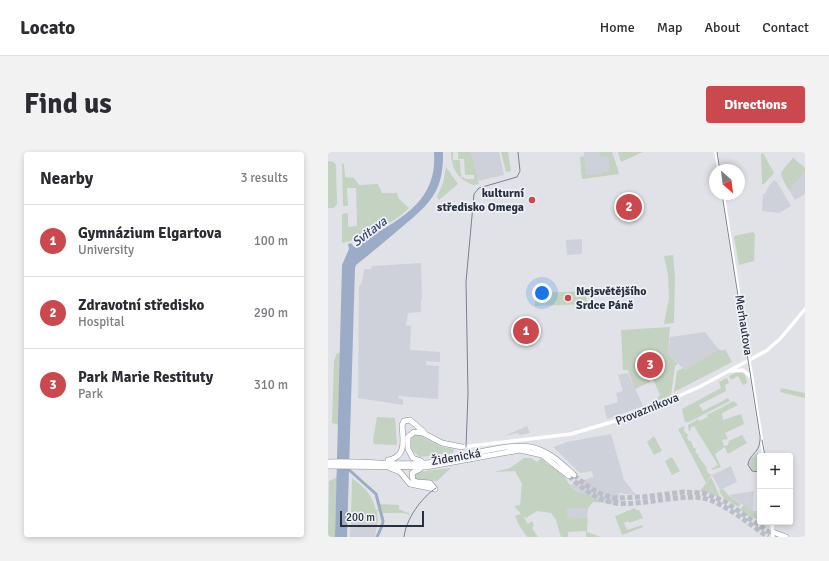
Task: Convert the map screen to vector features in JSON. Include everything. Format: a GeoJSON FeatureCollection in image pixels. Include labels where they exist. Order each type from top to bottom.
{"type":"FeatureCollection","features":[{"type":"Feature","properties":{"kind":"highway"},"geometry":{"type":"LineString","coordinates":[[377,464],[394,459],[400,454],[403,446],[402,425],[405,420],[410,420],[427,435]]}},
{"type":"Feature","properties":{"kind":"highway"},"geometry":{"type":"LineString","coordinates":[[434,464],[414,459],[408,449],[408,440],[411,433],[418,431],[442,443],[462,447]]}},
{"type":"Feature","properties":{"kind":"highway","name":"Židenická"},"geometry":{"type":"LineString","coordinates":[[328,462],[434,464],[513,450],[531,451],[552,461],[571,476]]}},
{"type":"Feature","properties":{"kind":"highway","name":"Židenická"},"geometry":{"type":"LineString","coordinates":[[377,464],[389,462],[434,464]]}},
{"type":"Feature","properties":{"kind":"highway","name":"Židenická"},"geometry":{"type":"LineString","coordinates":[[328,466],[364,463]]}},
{"type":"Feature","properties":{"kind":"highway"},"geometry":{"type":"LineString","coordinates":[[377,464],[398,471],[410,484],[435,489],[432,484],[416,482],[411,477],[415,470],[434,464]]}},
{"type":"Feature","properties":{"kind":"highway"},"geometry":{"type":"LineString","coordinates":[[773,535],[786,537]]}},
{"type":"Feature","properties":{"kind":"main road"},"geometry":{"type":"LineString","coordinates":[[716,152],[718,164]]}},
{"type":"Feature","properties":{"kind":"main road","name":"Merhautova"},"geometry":{"type":"LineString","coordinates":[[724,200],[764,453]]}},
{"type":"Feature","properties":{"kind":"main road","name":"Provazníkova"},"geometry":{"type":"LineString","coordinates":[[462,447],[558,437],[609,424],[639,414],[669,401],[728,371],[776,343],[805,309]]}},
{"type":"Feature","properties":{"kind":"main road"},"geometry":{"type":"LineString","coordinates":[[728,371],[743,370],[752,378]]}},
{"type":"Feature","properties":{"kind":"main road"},"geometry":{"type":"LineString","coordinates":[[772,525],[773,535]]}},
{"type":"Feature","properties":{"kind":"shaded area"},"geometry":{"type":"Polygon","coordinates":[[[471,152],[499,152],[504,175],[478,181],[471,152]]]}},
{"type":"Feature","properties":{"kind":"shaded area"},"geometry":{"type":"Polygon","coordinates":[[[584,152],[612,152],[619,173],[582,179],[580,157],[584,156],[584,152]]]}},
{"type":"Feature","properties":{"kind":"shaded area"},"geometry":{"type":"Polygon","coordinates":[[[793,158],[805,168],[805,194],[795,200],[781,176],[781,172],[793,158]]]}},
{"type":"Feature","properties":{"kind":"shaded area"},"geometry":{"type":"Polygon","coordinates":[[[774,180],[777,182],[791,206],[779,213],[762,211],[763,194],[765,194],[768,187],[774,180]]]}},
{"type":"Feature","properties":{"kind":"shaded area"},"geometry":{"type":"Polygon","coordinates":[[[582,239],[582,254],[567,255],[566,240],[582,239]]]}},
{"type":"Feature","properties":{"kind":"shaded area"},"geometry":{"type":"Polygon","coordinates":[[[421,263],[421,312],[408,313],[406,325],[411,326],[410,350],[440,352],[440,362],[426,361],[426,365],[439,366],[438,399],[398,396],[398,398],[403,399],[403,405],[358,398],[359,287],[362,282],[364,269],[371,269],[372,266],[421,263]]]}},
{"type":"Feature","properties":{"kind":"shaded area"},"geometry":{"type":"Polygon","coordinates":[[[705,332],[720,351],[685,370],[668,354],[670,337],[705,332]]]}},
{"type":"Feature","properties":{"kind":"shaded area"},"geometry":{"type":"Polygon","coordinates":[[[628,373],[643,406],[607,419],[604,406],[618,402],[616,393],[623,391],[618,375],[628,373]]]}},
{"type":"Feature","properties":{"kind":"shaded area"},"geometry":{"type":"Polygon","coordinates":[[[527,426],[530,433],[520,435],[517,433],[502,437],[527,426]]]}},
{"type":"Feature","properties":{"kind":"shaded area"},"geometry":{"type":"Polygon","coordinates":[[[611,434],[624,480],[636,495],[619,493],[618,506],[583,495],[571,487],[570,485],[593,477],[592,471],[579,472],[553,447],[567,442],[611,434]]]}},
{"type":"Feature","properties":{"kind":"shaded area"},"geometry":{"type":"Polygon","coordinates":[[[731,466],[737,482],[720,490],[712,475],[731,466]]]}},
{"type":"Feature","properties":{"kind":"shaded area"},"geometry":{"type":"Polygon","coordinates":[[[754,491],[753,511],[757,511],[757,515],[729,495],[754,491]]]}},
{"type":"Feature","properties":{"kind":"shaded area"},"geometry":{"type":"Polygon","coordinates":[[[567,508],[588,508],[587,518],[567,517],[567,508]]]}},
{"type":"Feature","properties":{"kind":"shaded area"},"geometry":{"type":"Polygon","coordinates":[[[351,519],[378,520],[375,537],[350,537],[351,519]]]}},
{"type":"Feature","properties":{"kind":"green space"},"geometry":{"type":"Polygon","coordinates":[[[451,152],[453,152],[453,160],[460,160],[461,177],[464,177],[465,179],[474,179],[474,175],[465,175],[464,159],[458,159],[458,152],[471,152],[479,184],[473,185],[468,183],[456,173],[452,163],[451,152]]]}},
{"type":"Feature","properties":{"kind":"green space"},"geometry":{"type":"Polygon","coordinates":[[[501,152],[508,152],[511,171],[506,172],[501,152]]]}},
{"type":"Feature","properties":{"kind":"green space"},"geometry":{"type":"Polygon","coordinates":[[[612,152],[619,174],[582,179],[580,157],[584,157],[586,175],[603,174],[603,172],[609,172],[609,157],[600,156],[599,153],[612,152]]]}},
{"type":"Feature","properties":{"kind":"green space"},"geometry":{"type":"Polygon","coordinates":[[[618,152],[643,152],[621,162],[618,152]]]}},
{"type":"Feature","properties":{"kind":"green space"},"geometry":{"type":"Polygon","coordinates":[[[763,153],[774,173],[764,184],[762,184],[761,154],[763,153]]]}},
{"type":"Feature","properties":{"kind":"green space"},"geometry":{"type":"Polygon","coordinates":[[[793,158],[805,168],[805,171],[789,190],[783,180],[782,173],[793,158]]]}},
{"type":"Feature","properties":{"kind":"green space"},"geometry":{"type":"Polygon","coordinates":[[[328,161],[334,162],[336,165],[337,204],[334,208],[328,208],[328,161]]]}},
{"type":"Feature","properties":{"kind":"green space"},"geometry":{"type":"Polygon","coordinates":[[[342,163],[344,164],[345,177],[354,178],[359,185],[378,184],[382,193],[397,193],[399,199],[409,208],[403,214],[378,230],[342,243],[342,214],[348,213],[348,227],[357,226],[356,188],[347,188],[348,206],[343,206],[342,163]]]}},
{"type":"Feature","properties":{"kind":"green space"},"geometry":{"type":"Polygon","coordinates":[[[446,167],[458,184],[439,200],[437,197],[443,183],[446,167]]]}},
{"type":"Feature","properties":{"kind":"green space"},"geometry":{"type":"Polygon","coordinates":[[[753,232],[755,234],[754,261],[739,265],[734,236],[753,232]]]}},
{"type":"Feature","properties":{"kind":"green space"},"geometry":{"type":"Polygon","coordinates":[[[673,255],[675,277],[674,323],[664,324],[669,298],[668,275],[664,256],[673,255]]]}},
{"type":"Feature","properties":{"kind":"green space"},"geometry":{"type":"Polygon","coordinates":[[[586,291],[587,304],[535,306],[535,293],[586,291]]]}},
{"type":"Feature","properties":{"kind":"green space"},"geometry":{"type":"Polygon","coordinates":[[[670,327],[668,354],[678,364],[675,366],[671,395],[654,403],[660,395],[649,370],[645,370],[650,382],[635,389],[628,370],[623,370],[621,330],[670,327]]]}},
{"type":"Feature","properties":{"kind":"green space"},"geometry":{"type":"Polygon","coordinates":[[[720,349],[722,351],[725,349],[732,362],[674,392],[677,371],[683,368],[685,370],[720,349]]]}},
{"type":"Feature","properties":{"kind":"green space"},"geometry":{"type":"Polygon","coordinates":[[[337,353],[341,353],[339,425],[332,423],[334,361],[337,353]]]}},
{"type":"Feature","properties":{"kind":"green space"},"geometry":{"type":"Polygon","coordinates":[[[737,372],[745,374],[747,383],[743,385],[738,376],[731,380],[729,376],[737,372]]]}},
{"type":"Feature","properties":{"kind":"green space"},"geometry":{"type":"Polygon","coordinates":[[[727,378],[729,383],[725,385],[726,391],[699,405],[703,411],[728,398],[730,401],[689,422],[685,422],[682,409],[721,388],[719,382],[727,378]]]}},
{"type":"Feature","properties":{"kind":"green space"},"geometry":{"type":"Polygon","coordinates":[[[781,388],[805,393],[805,398],[780,392],[781,388]]]}},
{"type":"Feature","properties":{"kind":"green space"},"geometry":{"type":"Polygon","coordinates":[[[734,401],[738,405],[722,413],[723,420],[741,414],[744,424],[725,433],[728,439],[722,440],[724,446],[728,445],[729,441],[742,435],[747,443],[728,454],[725,447],[715,454],[721,467],[712,470],[711,469],[718,465],[694,426],[690,428],[691,430],[689,431],[688,425],[698,419],[699,421],[708,417],[707,415],[734,401]]]}},
{"type":"Feature","properties":{"kind":"green space"},"geometry":{"type":"Polygon","coordinates":[[[377,417],[395,418],[397,445],[374,444],[373,440],[377,417]]]}},
{"type":"Feature","properties":{"kind":"green space"},"geometry":{"type":"Polygon","coordinates":[[[684,426],[685,429],[683,430],[688,435],[687,437],[689,441],[691,441],[693,448],[696,450],[695,452],[699,455],[698,456],[707,468],[706,469],[709,474],[712,474],[706,483],[678,429],[684,426]]]}},
{"type":"Feature","properties":{"kind":"green space"},"geometry":{"type":"Polygon","coordinates":[[[417,434],[442,447],[454,449],[453,453],[420,457],[413,451],[410,444],[410,438],[417,434]]]}},
{"type":"Feature","properties":{"kind":"green space"},"geometry":{"type":"Polygon","coordinates":[[[654,436],[662,451],[654,455],[647,442],[654,436]]]}},
{"type":"Feature","properties":{"kind":"green space"},"geometry":{"type":"Polygon","coordinates":[[[757,453],[757,471],[751,470],[749,464],[750,459],[757,453]]]}},
{"type":"Feature","properties":{"kind":"green space"},"geometry":{"type":"Polygon","coordinates":[[[672,457],[680,471],[672,475],[665,461],[672,457]]]}},
{"type":"Feature","properties":{"kind":"green space"},"geometry":{"type":"Polygon","coordinates":[[[524,458],[531,458],[537,462],[541,458],[545,460],[546,463],[562,473],[571,487],[576,491],[607,503],[593,502],[588,508],[567,508],[567,517],[587,518],[588,515],[587,532],[601,537],[586,537],[586,531],[568,532],[568,537],[561,537],[556,520],[551,513],[537,511],[526,518],[523,516],[528,524],[532,521],[534,526],[532,528],[538,537],[527,537],[515,516],[521,514],[514,506],[520,505],[522,484],[515,471],[494,472],[510,468],[524,458]]]}},
{"type":"Feature","properties":{"kind":"green space"},"geometry":{"type":"Polygon","coordinates":[[[451,468],[437,481],[417,480],[414,477],[417,472],[451,468]]]}},
{"type":"Feature","properties":{"kind":"green space"},"geometry":{"type":"Polygon","coordinates":[[[337,475],[335,537],[328,537],[329,481],[336,478],[337,475]]]}},
{"type":"Feature","properties":{"kind":"green space"},"geometry":{"type":"Polygon","coordinates":[[[711,477],[720,497],[700,491],[711,477]]]}},
{"type":"Feature","properties":{"kind":"green space"},"geometry":{"type":"Polygon","coordinates":[[[352,478],[367,492],[372,499],[376,510],[380,509],[379,504],[399,505],[399,509],[410,514],[382,513],[381,510],[377,511],[378,520],[351,519],[352,478]]]}},
{"type":"Feature","properties":{"kind":"green space"},"geometry":{"type":"Polygon","coordinates":[[[723,489],[728,495],[741,504],[738,507],[723,497],[719,491],[723,489]]]}},
{"type":"Feature","properties":{"kind":"green space"},"geometry":{"type":"Polygon","coordinates":[[[744,505],[757,515],[757,519],[746,515],[740,509],[744,505]]]}},
{"type":"Feature","properties":{"kind":"green space"},"geometry":{"type":"Polygon","coordinates":[[[635,508],[636,510],[639,510],[643,518],[629,523],[628,521],[624,523],[627,530],[642,525],[643,527],[622,535],[615,516],[635,508]]]}},
{"type":"Feature","properties":{"kind":"water"},"geometry":{"type":"Polygon","coordinates":[[[434,152],[443,152],[443,167],[437,189],[432,198],[417,215],[356,265],[355,268],[347,537],[335,537],[342,265],[349,249],[348,244],[351,243],[354,247],[410,211],[420,200],[429,187],[433,171],[434,152]]]}},
{"type":"Feature","properties":{"kind":"waterway"},"geometry":{"type":"LineString","coordinates":[[347,468],[376,494],[383,521],[377,537]]}},
{"type":"Feature","properties":{"kind":"tunnel"},"geometry":{"type":"LineString","coordinates":[[574,475],[593,490],[615,498],[643,497],[683,492],[703,493],[724,501],[776,537]]}},
{"type":"Feature","properties":{"kind":"tunnel"},"geometry":{"type":"LineString","coordinates":[[569,476],[593,495],[615,503],[626,504],[689,497],[698,497],[710,500],[736,514],[768,537]]}},
{"type":"Feature","properties":{"kind":"tram line"},"geometry":{"type":"LineString","coordinates":[[466,447],[468,394],[466,282],[474,194],[479,188],[517,177],[520,171],[518,152]]}},
{"type":"Feature","properties":{"kind":"tram line"},"geometry":{"type":"LineString","coordinates":[[717,152],[719,164]]}},
{"type":"Feature","properties":{"kind":"tram line"},"geometry":{"type":"LineString","coordinates":[[723,200],[760,436],[759,446],[750,458],[748,465],[752,471],[757,472]]}},
{"type":"Feature","properties":{"kind":"tram line"},"geometry":{"type":"LineString","coordinates":[[762,440],[764,453]]}},
{"type":"Feature","properties":{"kind":"tram line"},"geometry":{"type":"LineString","coordinates":[[404,537],[405,530],[411,516],[425,497],[436,488]]}},
{"type":"Feature","properties":{"kind":"place","name":"kulturní středisko Omega"},"geometry":{"type":"Point","coordinates":[532,200]}},
{"type":"Feature","properties":{"kind":"place","name":"Zdravotní středisko"},"geometry":{"type":"Point","coordinates":[629,207]}},
{"type":"Feature","properties":{"kind":"place","name":"Nejsvětějšího Srdce Páně"},"geometry":{"type":"Point","coordinates":[568,298]}},
{"type":"Feature","properties":{"kind":"place","name":"Gymnázium Elgartova"},"geometry":{"type":"Point","coordinates":[526,331]}},
{"type":"Feature","properties":{"kind":"place","name":"Park Marie Restituty"},"geometry":{"type":"Point","coordinates":[650,365]}},
{"type":"Feature","properties":{"kind":"water label","name":"Svitava"},"geometry":{"type":"Point","coordinates":[369,231]}}]}
